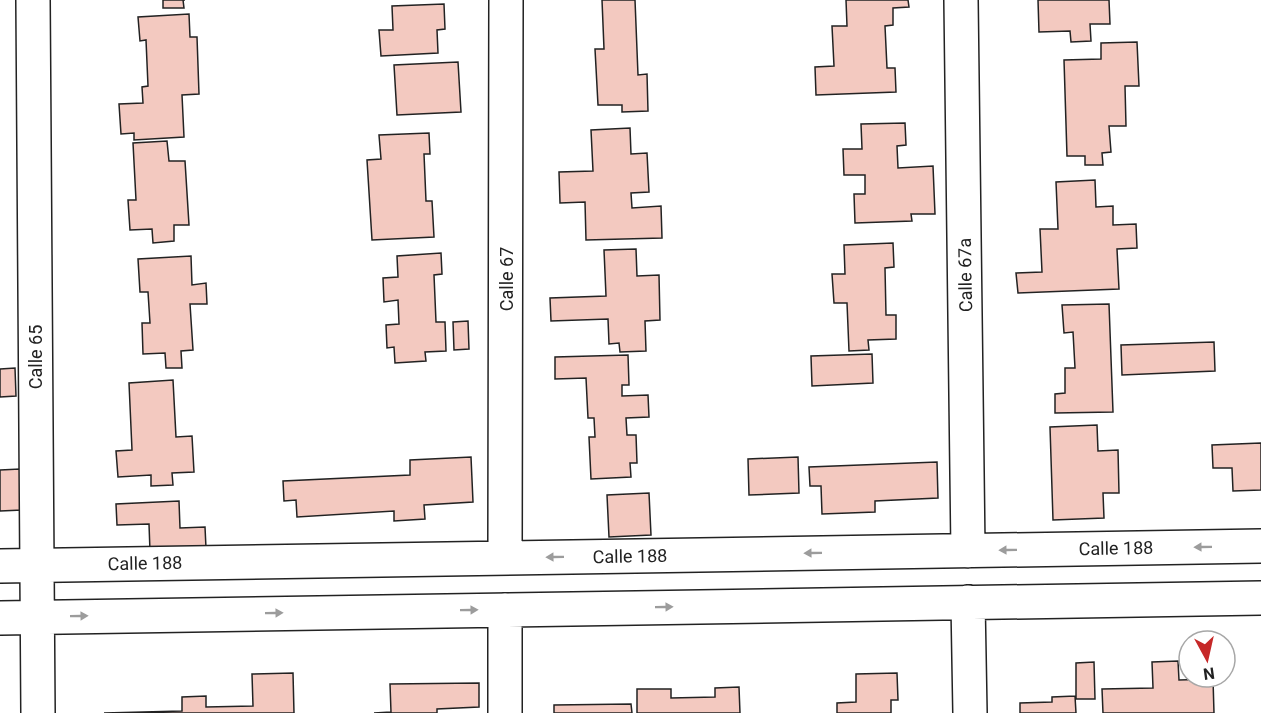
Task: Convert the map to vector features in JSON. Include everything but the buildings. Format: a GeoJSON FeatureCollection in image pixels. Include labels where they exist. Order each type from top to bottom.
{"type":"FeatureCollection","features":[{"type":"Feature","properties":{"kind":"street","name":"Calle 65"},"geometry":{"type":"LineString","coordinates":[[33,0],[39,713]]}},
{"type":"Feature","properties":{"kind":"street","name":"Calle 67"},"geometry":{"type":"LineString","coordinates":[[505,557],[506,0]]}},
{"type":"Feature","properties":{"kind":"street","name":"Calle 67a"},"geometry":{"type":"LineString","coordinates":[[961,0],[968,551]]}},
{"type":"Feature","properties":{"kind":"street","name":"Calle 188"},"geometry":{"type":"LineString","coordinates":[[0,566],[1261,546]]}},
{"type":"Feature","properties":{"kind":"street"},"geometry":{"type":"LineString","coordinates":[[0,618],[1261,598]]}},
{"type":"Feature","properties":{"kind":"street"},"geometry":{"type":"LineString","coordinates":[[968,602],[970,713]]}},
{"type":"Feature","properties":{"kind":"street"},"geometry":{"type":"LineString","coordinates":[[505,610],[506,713]]}}]}
